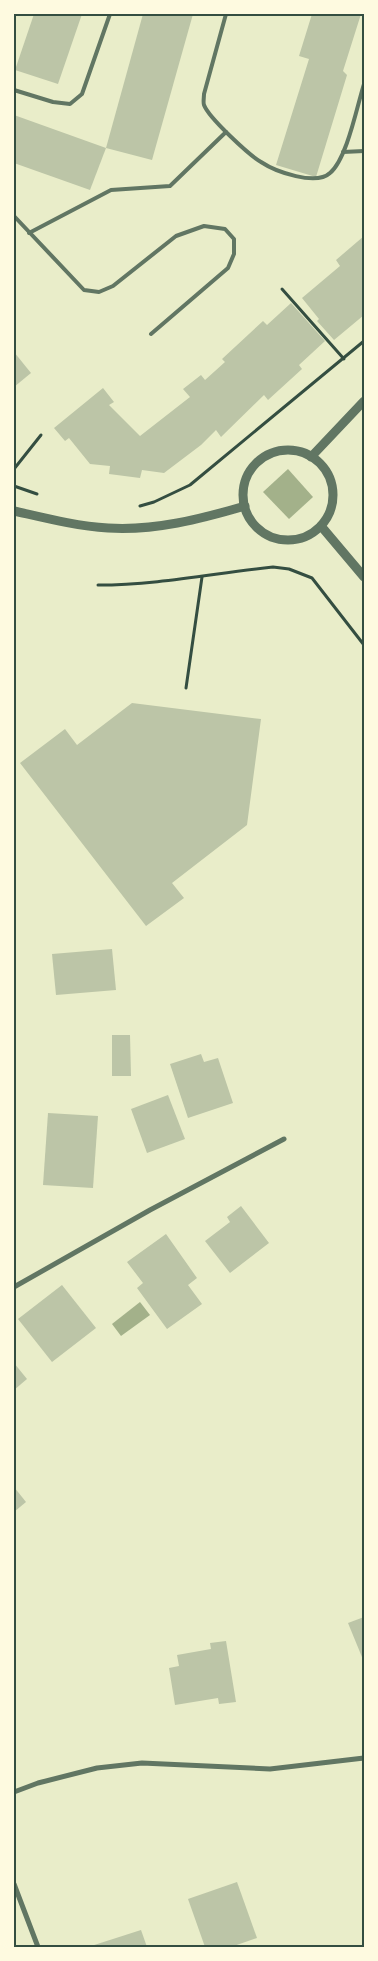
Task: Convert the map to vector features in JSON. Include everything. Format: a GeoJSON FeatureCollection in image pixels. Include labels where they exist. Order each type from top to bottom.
{"type":"FeatureCollection","features":[{"type":"Feature","properties":{"kind":"street"},"geometry":{"type":"LineString","coordinates":[[311,457],[364,401]]}},
{"type":"Feature","properties":{"kind":"street"},"geometry":{"type":"LineString","coordinates":[[286,450],[299,452],[311,457],[322,465],[329,476],[333,490],[333,502],[329,516],[310,535],[284,540],[270,537],[259,530],[250,519],[244,506],[243,493],[246,480],[252,469],[261,460],[273,453],[286,450]]}},
{"type":"Feature","properties":{"kind":"street"},"geometry":{"type":"LineString","coordinates":[[14,510],[62,522],[109,528],[160,525],[201,518],[244,506]]}},
{"type":"Feature","properties":{"kind":"street"},"geometry":{"type":"LineString","coordinates":[[321,526],[364,577]]}},
{"type":"Feature","properties":{"kind":"street"},"geometry":{"type":"LineString","coordinates":[[14,1287],[150,1210],[284,1139]]}},
{"type":"Feature","properties":{"kind":"street"},"geometry":{"type":"LineString","coordinates":[[14,1792],[38,1783],[97,1768],[142,1763],[270,1769],[364,1758]]}},
{"type":"Feature","properties":{"kind":"street"},"geometry":{"type":"LineString","coordinates":[[14,1884],[38,1947]]}},
{"type":"Feature","properties":{"kind":"lane"},"geometry":{"type":"LineString","coordinates":[[14,90],[53,102],[70,104],[82,94],[110,14]]}},
{"type":"Feature","properties":{"kind":"lane"},"geometry":{"type":"LineString","coordinates":[[226,14],[204,94],[204,105],[226,132],[262,163],[283,172],[314,180],[329,175],[337,166],[343,152],[364,84]]}},
{"type":"Feature","properties":{"kind":"lane"},"geometry":{"type":"LineString","coordinates":[[29,233],[112,190],[170,186],[226,132]]}},
{"type":"Feature","properties":{"kind":"lane"},"geometry":{"type":"LineString","coordinates":[[343,152],[364,151]]}},
{"type":"Feature","properties":{"kind":"lane"},"geometry":{"type":"LineString","coordinates":[[14,216],[84,290],[99,292],[113,286],[176,236],[204,226],[226,229],[234,239],[234,254],[228,268],[151,334]]}},
{"type":"Feature","properties":{"kind":"path"},"geometry":{"type":"LineString","coordinates":[[282,289],[344,359]]}},
{"type":"Feature","properties":{"kind":"path"},"geometry":{"type":"LineString","coordinates":[[133,508],[154,502],[190,485],[364,341]]}},
{"type":"Feature","properties":{"kind":"path"},"geometry":{"type":"LineString","coordinates":[[14,469],[42,435]]}},
{"type":"Feature","properties":{"kind":"path"},"geometry":{"type":"LineString","coordinates":[[14,486],[38,494]]}},
{"type":"Feature","properties":{"kind":"path"},"geometry":{"type":"LineString","coordinates":[[98,585],[202,578],[273,567],[301,573],[312,578],[322,589],[364,645]]}},
{"type":"Feature","properties":{"kind":"path"},"geometry":{"type":"LineString","coordinates":[[186,688],[202,578]]}},
{"type":"Feature","properties":{"kind":"shaded area"},"geometry":{"type":"Polygon","coordinates":[[[288,469],[313,497],[289,519],[263,492],[288,469]]]}},
{"type":"Feature","properties":{"kind":"shaded area"},"geometry":{"type":"Polygon","coordinates":[[[140,1302],[150,1315],[121,1336],[112,1324],[140,1302]]]}},
{"type":"Feature","properties":{"kind":"building"},"geometry":{"type":"Polygon","coordinates":[[[34,14],[82,14],[58,84],[15,70],[34,14]]]}},
{"type":"Feature","properties":{"kind":"building"},"geometry":{"type":"Polygon","coordinates":[[[143,14],[193,14],[152,160],[106,148],[143,14]]]}},
{"type":"Feature","properties":{"kind":"building"},"geometry":{"type":"Polygon","coordinates":[[[312,14],[361,14],[343,71],[347,75],[316,177],[276,165],[309,59],[299,56],[312,14]]]}},
{"type":"Feature","properties":{"kind":"building"},"geometry":{"type":"Polygon","coordinates":[[[14,115],[106,148],[90,190],[14,163],[14,115]]]}},
{"type":"Feature","properties":{"kind":"building"},"geometry":{"type":"Polygon","coordinates":[[[364,236],[364,315],[334,340],[317,321],[319,319],[302,298],[340,266],[336,260],[364,236]]]}},
{"type":"Feature","properties":{"kind":"building"},"geometry":{"type":"Polygon","coordinates":[[[291,303],[325,341],[299,365],[302,369],[268,400],[264,395],[221,437],[216,430],[201,445],[164,473],[142,470],[140,478],[109,474],[110,466],[90,464],[69,438],[65,441],[54,428],[103,388],[114,402],[109,405],[140,436],[190,397],[183,389],[201,375],[205,380],[225,362],[222,359],[263,321],[267,325],[291,303]]]}},
{"type":"Feature","properties":{"kind":"building"},"geometry":{"type":"Polygon","coordinates":[[[14,352],[31,373],[14,387],[14,352]]]}},
{"type":"Feature","properties":{"kind":"building"},"geometry":{"type":"Polygon","coordinates":[[[132,703],[261,719],[247,825],[172,883],[184,898],[146,926],[20,763],[65,729],[77,745],[132,703]]]}},
{"type":"Feature","properties":{"kind":"building"},"geometry":{"type":"Polygon","coordinates":[[[112,949],[116,990],[56,995],[52,954],[112,949]]]}},
{"type":"Feature","properties":{"kind":"building"},"geometry":{"type":"Polygon","coordinates":[[[112,1035],[130,1035],[131,1076],[112,1076],[112,1035]]]}},
{"type":"Feature","properties":{"kind":"building"},"geometry":{"type":"Polygon","coordinates":[[[201,1054],[204,1062],[218,1058],[233,1103],[188,1118],[170,1064],[201,1054]]]}},
{"type":"Feature","properties":{"kind":"building"},"geometry":{"type":"Polygon","coordinates":[[[168,1095],[185,1139],[147,1153],[131,1109],[168,1095]]]}},
{"type":"Feature","properties":{"kind":"building"},"geometry":{"type":"Polygon","coordinates":[[[48,1113],[98,1116],[93,1188],[43,1185],[48,1113]]]}},
{"type":"Feature","properties":{"kind":"building"},"geometry":{"type":"Polygon","coordinates":[[[241,1206],[269,1243],[230,1273],[205,1241],[230,1222],[227,1217],[241,1206]]]}},
{"type":"Feature","properties":{"kind":"building"},"geometry":{"type":"Polygon","coordinates":[[[166,1234],[197,1278],[188,1285],[202,1304],[167,1329],[137,1288],[143,1283],[127,1262],[166,1234]]]}},
{"type":"Feature","properties":{"kind":"building"},"geometry":{"type":"Polygon","coordinates":[[[62,1285],[96,1328],[52,1362],[18,1319],[62,1285]]]}},
{"type":"Feature","properties":{"kind":"building"},"geometry":{"type":"Polygon","coordinates":[[[14,1363],[27,1379],[14,1390],[14,1363]]]}},
{"type":"Feature","properties":{"kind":"building"},"geometry":{"type":"Polygon","coordinates":[[[14,1487],[26,1502],[14,1512],[14,1487]]]}},
{"type":"Feature","properties":{"kind":"building"},"geometry":{"type":"Polygon","coordinates":[[[364,1617],[364,1662],[348,1623],[364,1617]]]}},
{"type":"Feature","properties":{"kind":"building"},"geometry":{"type":"Polygon","coordinates":[[[226,1641],[236,1702],[219,1704],[218,1698],[175,1705],[169,1668],[179,1666],[177,1655],[211,1649],[210,1643],[226,1641]]]}},
{"type":"Feature","properties":{"kind":"building"},"geometry":{"type":"Polygon","coordinates":[[[237,1882],[257,1938],[231,1947],[205,1947],[188,1899],[237,1882]]]}},
{"type":"Feature","properties":{"kind":"building"},"geometry":{"type":"Polygon","coordinates":[[[141,1930],[147,1947],[88,1947],[141,1930]]]}}]}
